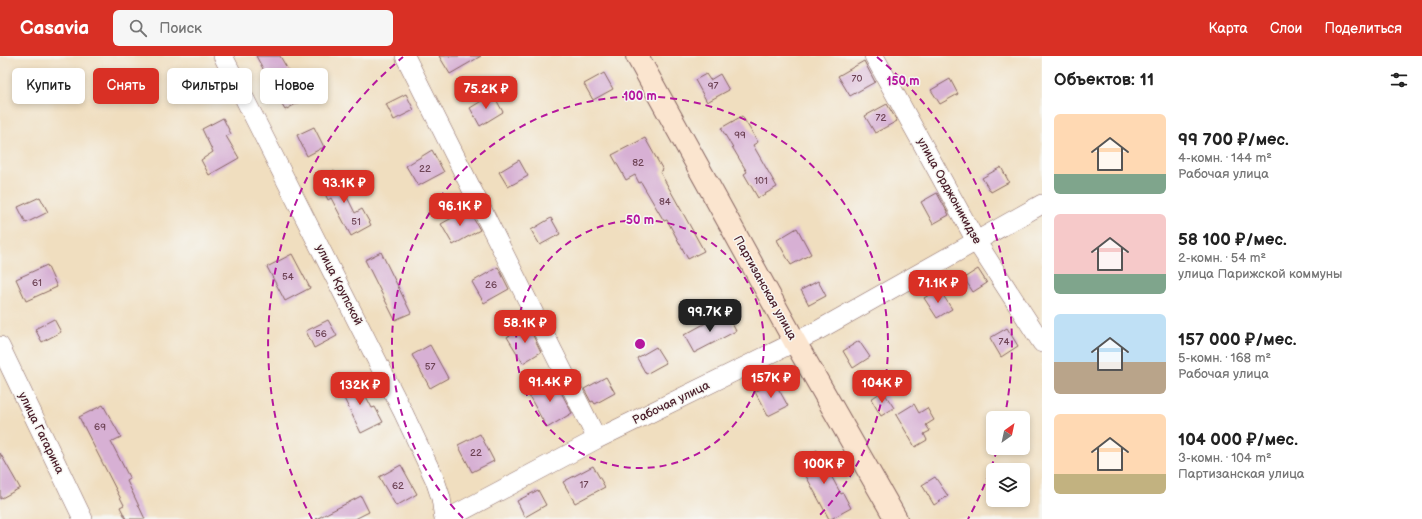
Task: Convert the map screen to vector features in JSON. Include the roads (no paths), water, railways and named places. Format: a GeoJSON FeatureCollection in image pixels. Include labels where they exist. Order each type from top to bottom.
{"type":"FeatureCollection","features":[{"type":"Feature","properties":{"kind":"main road","name":"Партизанская улица"},"geometry":{"type":"LineString","coordinates":[[637,56],[795,342],[896,519]]}},
{"type":"Feature","properties":{"kind":"street","name":"улица Крупской"},"geometry":{"type":"LineString","coordinates":[[223,56],[403,412],[435,480],[441,498],[444,519]]}},
{"type":"Feature","properties":{"kind":"street"},"geometry":{"type":"LineString","coordinates":[[405,56],[597,439]]}},
{"type":"Feature","properties":{"kind":"street","name":"улица Орджоникидзе"},"geometry":{"type":"LineString","coordinates":[[874,56],[976,242],[1042,343]]}},
{"type":"Feature","properties":{"kind":"street","name":"Рабочая улица"},"geometry":{"type":"LineString","coordinates":[[447,519],[597,439],[795,342],[1042,204]]}},
{"type":"Feature","properties":{"kind":"street","name":"улица Гагарина"},"geometry":{"type":"LineString","coordinates":[[0,346],[82,519]]}}]}
